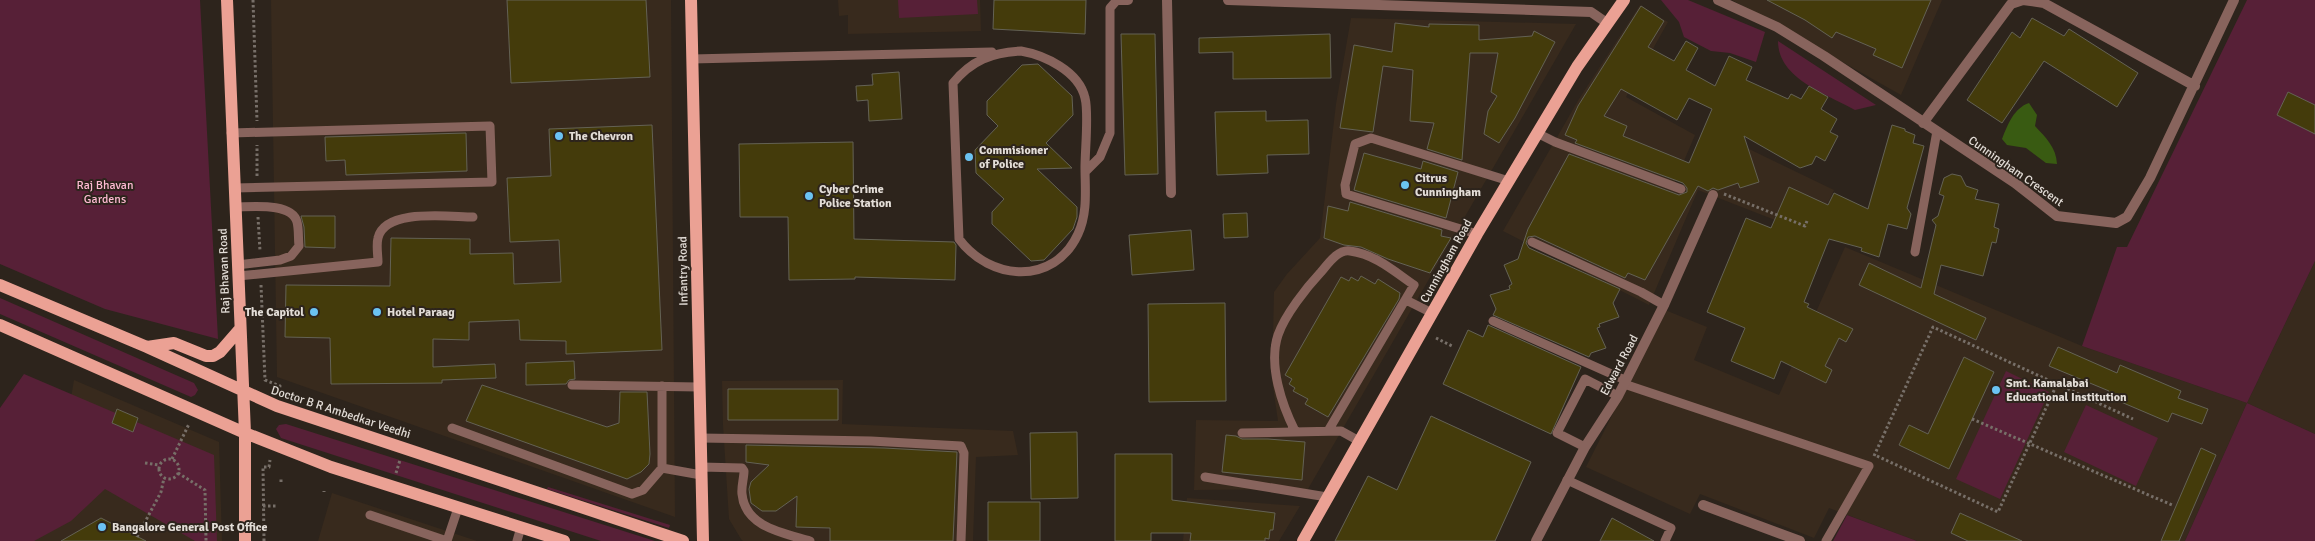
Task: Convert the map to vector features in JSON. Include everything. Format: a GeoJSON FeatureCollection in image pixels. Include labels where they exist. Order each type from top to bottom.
{"type":"FeatureCollection","features":[{"type":"Feature","properties":{"kind":"main road","name":"Raj Bhavan Road"},"geometry":{"type":"LineString","coordinates":[[227,0],[231,133],[245,433],[245,541]]}},
{"type":"Feature","properties":{"kind":"main road","name":"Infantry Road"},"geometry":{"type":"LineString","coordinates":[[691,0],[703,541]]}},
{"type":"Feature","properties":{"kind":"main road","name":"Cunningham Road"},"geometry":{"type":"LineString","coordinates":[[1303,541],[1476,234],[1606,23],[1624,0]]}},
{"type":"Feature","properties":{"kind":"main road","name":"Doctor B R Ambedkar Veedhi"},"geometry":{"type":"LineString","coordinates":[[0,285],[147,347],[276,406],[683,541]]}},
{"type":"Feature","properties":{"kind":"main road"},"geometry":{"type":"LineString","coordinates":[[0,326],[245,433],[332,467],[564,541]]}},
{"type":"Feature","properties":{"kind":"main road"},"geometry":{"type":"LineString","coordinates":[[147,347],[174,343],[206,356],[213,356],[220,352],[240,329]]}},
{"type":"Feature","properties":{"kind":"street"},"geometry":{"type":"LineString","coordinates":[[1117,0],[1128,0]]}},
{"type":"Feature","properties":{"kind":"street"},"geometry":{"type":"LineString","coordinates":[[1167,0],[1172,193]]}},
{"type":"Feature","properties":{"kind":"street"},"geometry":{"type":"LineString","coordinates":[[1228,0],[1464,4],[1591,12],[1606,23]]}},
{"type":"Feature","properties":{"kind":"street","name":"Cunningham Crescent"},"geometry":{"type":"LineString","coordinates":[[1718,0],[1782,30],[2015,183],[2057,216],[2116,223],[2127,217],[2150,178],[2234,0]]}},
{"type":"Feature","properties":{"kind":"street"},"geometry":{"type":"LineString","coordinates":[[1923,122],[2011,4],[2022,0],[2044,3],[2195,86]]}},
{"type":"Feature","properties":{"kind":"street","name":"Edward Road"},"geometry":{"type":"LineString","coordinates":[[1536,541],[1585,447],[1618,396],[1664,305],[1712,195]]}},
{"type":"Feature","properties":{"kind":"street"},"geometry":{"type":"LineString","coordinates":[[1703,505],[1800,541]]}},
{"type":"Feature","properties":{"kind":"lane"},"geometry":{"type":"LineString","coordinates":[[1085,172],[1100,157],[1110,133],[1110,8],[1117,0]]}},
{"type":"Feature","properties":{"kind":"lane"},"geometry":{"type":"LineString","coordinates":[[692,59],[1020,51],[1048,58],[1059,65],[1078,85],[1085,98],[1085,212],[1082,224],[1070,246],[1051,263],[1028,271],[1001,270],[977,259],[959,239],[953,82],[971,65],[994,54],[1007,52]]}},
{"type":"Feature","properties":{"kind":"lane"},"geometry":{"type":"LineString","coordinates":[[231,133],[490,126],[492,182],[234,188]]}},
{"type":"Feature","properties":{"kind":"lane"},"geometry":{"type":"LineString","coordinates":[[1915,252],[1937,131]]}},
{"type":"Feature","properties":{"kind":"lane"},"geometry":{"type":"LineString","coordinates":[[1537,133],[1555,142],[1681,189]]}},
{"type":"Feature","properties":{"kind":"lane"},"geometry":{"type":"LineString","coordinates":[[1476,234],[1346,194],[1345,184],[1355,144],[1371,138],[1509,181]]}},
{"type":"Feature","properties":{"kind":"lane"},"geometry":{"type":"LineString","coordinates":[[235,207],[286,209],[293,213],[298,222],[299,246],[291,256],[237,270]]}},
{"type":"Feature","properties":{"kind":"lane"},"geometry":{"type":"LineString","coordinates":[[237,270],[378,262],[378,238],[386,223],[401,218],[473,217]]}},
{"type":"Feature","properties":{"kind":"lane"},"geometry":{"type":"LineString","coordinates":[[1532,242],[1641,292],[1664,305]]}},
{"type":"Feature","properties":{"kind":"lane"},"geometry":{"type":"LineString","coordinates":[[1295,431],[1282,405],[1275,366],[1278,336],[1301,295],[1334,257],[1343,251],[1350,251],[1378,260],[1414,285],[1328,431]]}},
{"type":"Feature","properties":{"kind":"lane"},"geometry":{"type":"LineString","coordinates":[[1406,300],[1432,313]]}},
{"type":"Feature","properties":{"kind":"lane"},"geometry":{"type":"LineString","coordinates":[[1493,321],[1625,382],[1869,466],[1826,541]]}},
{"type":"Feature","properties":{"kind":"lane"},"geometry":{"type":"LineString","coordinates":[[1585,447],[1557,433],[1585,379],[1618,396]]}},
{"type":"Feature","properties":{"kind":"lane"},"geometry":{"type":"LineString","coordinates":[[572,385],[699,387]]}},
{"type":"Feature","properties":{"kind":"lane"},"geometry":{"type":"LineString","coordinates":[[452,428],[632,494],[643,490],[662,468],[662,386]]}},
{"type":"Feature","properties":{"kind":"lane"},"geometry":{"type":"LineString","coordinates":[[1242,433],[1340,431],[1359,441]]}},
{"type":"Feature","properties":{"kind":"lane"},"geometry":{"type":"LineString","coordinates":[[700,438],[871,441],[961,446],[964,460],[961,541]]}},
{"type":"Feature","properties":{"kind":"lane"},"geometry":{"type":"LineString","coordinates":[[662,468],[701,471],[742,468],[744,471],[742,493],[746,511],[756,523],[810,541]]}},
{"type":"Feature","properties":{"kind":"lane"},"geometry":{"type":"LineString","coordinates":[[1205,477],[1327,497]]}},
{"type":"Feature","properties":{"kind":"lane"},"geometry":{"type":"LineString","coordinates":[[1567,480],[1671,528],[1665,541]]}},
{"type":"Feature","properties":{"kind":"lane"},"geometry":{"type":"LineString","coordinates":[[370,515],[447,541],[458,508]]}},
{"type":"Feature","properties":{"kind":"lane"},"geometry":{"type":"LineString","coordinates":[[517,541],[521,527]]}},
{"type":"Feature","properties":{"kind":"path"},"geometry":{"type":"LineString","coordinates":[[1712,195],[1714,191],[1805,226],[1807,221]]}},
{"type":"Feature","properties":{"kind":"path"},"geometry":{"type":"LineString","coordinates":[[1869,466],[1933,327],[2132,419]]}},
{"type":"Feature","properties":{"kind":"path"},"geometry":{"type":"LineString","coordinates":[[1436,338],[1452,346]]}},
{"type":"Feature","properties":{"kind":"path"},"geometry":{"type":"LineString","coordinates":[[1874,455],[1998,512],[2056,384]]}},
{"type":"Feature","properties":{"kind":"path"},"geometry":{"type":"LineString","coordinates":[[1972,419],[2172,505]]}},
{"type":"Feature","properties":{"kind":"path"},"geometry":{"type":"LineString","coordinates":[[172,459],[188,424]]}},
{"type":"Feature","properties":{"kind":"path"},"geometry":{"type":"LineString","coordinates":[[394,477],[400,457]]}},
{"type":"Feature","properties":{"kind":"path"},"geometry":{"type":"LineString","coordinates":[[165,458],[172,459],[179,466],[178,473],[171,479],[164,478],[159,473],[159,465],[165,458]]}},
{"type":"Feature","properties":{"kind":"path"},"geometry":{"type":"LineString","coordinates":[[264,541],[263,467],[269,467],[270,460]]}},
{"type":"Feature","properties":{"kind":"path"},"geometry":{"type":"LineString","coordinates":[[145,463],[159,465]]}},
{"type":"Feature","properties":{"kind":"path"},"geometry":{"type":"LineString","coordinates":[[178,473],[205,490],[206,541]]}},
{"type":"Feature","properties":{"kind":"path"},"geometry":{"type":"LineString","coordinates":[[137,536],[161,492],[164,478]]}},
{"type":"Feature","properties":{"kind":"path"},"geometry":{"type":"LineString","coordinates":[[263,506],[276,506]]}},
{"type":"Feature","properties":{"kind":"shaded area"},"geometry":{"type":"Polygon","coordinates":[[[271,0],[671,0],[675,517],[277,377],[271,0]]]}},
{"type":"Feature","properties":{"kind":"shaded area"},"geometry":{"type":"Polygon","coordinates":[[[838,0],[980,0],[981,31],[848,34],[848,15],[839,16],[838,0]]]}},
{"type":"Feature","properties":{"kind":"shaded area"},"geometry":{"type":"Polygon","coordinates":[[[1732,0],[1942,0],[1901,95],[1732,0]]]}},
{"type":"Feature","properties":{"kind":"shaded area"},"geometry":{"type":"Polygon","coordinates":[[[1640,5],[1668,22],[1626,97],[1695,135],[1674,184],[1693,187],[1747,148],[1834,190],[1813,235],[1698,190],[1649,305],[1503,231],[1579,99],[1640,5]]]}},
{"type":"Feature","properties":{"kind":"shaded area"},"geometry":{"type":"Polygon","coordinates":[[[1351,18],[1576,24],[1308,489],[1194,490],[1196,420],[1278,421],[1272,380],[1274,292],[1287,274],[1320,238],[1336,104],[1351,18]]]}},
{"type":"Feature","properties":{"kind":"shaded area"},"geometry":{"type":"Polygon","coordinates":[[[2029,103],[2037,115],[2035,126],[2047,139],[2055,153],[2057,164],[2046,163],[2026,148],[2007,145],[2002,139],[2015,113],[2029,103]]]}},
{"type":"Feature","properties":{"kind":"shaded area","name":"Smt. Kamalabai Educational Institution"},"geometry":{"type":"Polygon","coordinates":[[[1845,247],[2082,346],[2247,403],[2185,541],[1917,541],[1829,508],[1814,538],[1700,494],[1690,514],[1586,467],[1665,310],[1707,327],[1694,360],[1779,395],[1845,247]]]}},
{"type":"Feature","properties":{"kind":"shaded area"},"geometry":{"type":"Polygon","coordinates":[[[2315,261],[2315,434],[2247,403],[2315,261]]]}},
{"type":"Feature","properties":{"kind":"shaded area"},"geometry":{"type":"Polygon","coordinates":[[[74,380],[219,442],[222,541],[14,541],[56,488],[74,380]]]}},
{"type":"Feature","properties":{"kind":"shaded area"},"geometry":{"type":"Polygon","coordinates":[[[843,380],[842,424],[1013,431],[1018,455],[976,457],[973,541],[743,541],[741,539],[729,519],[722,381],[843,380]]]}},
{"type":"Feature","properties":{"kind":"shaded area"},"geometry":{"type":"Polygon","coordinates":[[[332,493],[477,541],[318,541],[332,493]]]}},
{"type":"Feature","properties":{"kind":"shaded area"},"geometry":{"type":"Polygon","coordinates":[[[1187,498],[1300,506],[1279,541],[1183,541],[1187,498]]]}},
{"type":"Feature","properties":{"kind":"green space","name":"Raj Bhavan Gardens"},"geometry":{"type":"Polygon","coordinates":[[[0,0],[200,0],[218,339],[105,309],[0,264],[0,0]]]}},
{"type":"Feature","properties":{"kind":"green space"},"geometry":{"type":"Polygon","coordinates":[[[898,0],[977,0],[978,14],[899,18],[898,0]]]}},
{"type":"Feature","properties":{"kind":"green space"},"geometry":{"type":"Polygon","coordinates":[[[1661,0],[1688,0],[1765,32],[1756,62],[1730,53],[1711,51],[1684,37],[1679,22],[1661,0]]]}},
{"type":"Feature","properties":{"kind":"green space"},"geometry":{"type":"Polygon","coordinates":[[[2247,0],[2315,0],[2315,261],[2247,403],[2082,346],[2117,247],[2127,247],[2247,0]]]}},
{"type":"Feature","properties":{"kind":"green space"},"geometry":{"type":"Polygon","coordinates":[[[1778,41],[1876,105],[1855,110],[1806,84],[1786,66],[1780,54],[1778,41]]]}},
{"type":"Feature","properties":{"kind":"green space"},"geometry":{"type":"Polygon","coordinates":[[[0,298],[194,383],[198,390],[191,397],[0,314],[0,298]]]}},
{"type":"Feature","properties":{"kind":"green space"},"geometry":{"type":"Polygon","coordinates":[[[2006,371],[2049,392],[2000,499],[1956,479],[2006,371]]]}},
{"type":"Feature","properties":{"kind":"green space"},"geometry":{"type":"Polygon","coordinates":[[[24,374],[214,455],[217,541],[195,541],[105,489],[71,521],[34,541],[0,541],[0,408],[24,374]]]}},
{"type":"Feature","properties":{"kind":"green space"},"geometry":{"type":"Polygon","coordinates":[[[2247,403],[2315,434],[2315,541],[2185,541],[2247,403]]]}},
{"type":"Feature","properties":{"kind":"green space"},"geometry":{"type":"Polygon","coordinates":[[[2086,405],[2158,438],[2136,486],[2064,452],[2086,405]]]}},
{"type":"Feature","properties":{"kind":"green space"},"geometry":{"type":"Polygon","coordinates":[[[286,424],[655,541],[601,541],[281,438],[276,429],[279,425],[286,424]]]}},
{"type":"Feature","properties":{"kind":"green space"},"geometry":{"type":"Polygon","coordinates":[[[548,487],[670,525],[669,528],[547,489],[548,487]]]}},
{"type":"Feature","properties":{"kind":"green space"},"geometry":{"type":"Polygon","coordinates":[[[1847,515],[1917,541],[1833,541],[1847,515]]]}},
{"type":"Feature","properties":{"kind":"building"},"geometry":{"type":"Polygon","coordinates":[[[507,0],[646,0],[650,77],[511,83],[507,0]]]}},
{"type":"Feature","properties":{"kind":"building"},"geometry":{"type":"Polygon","coordinates":[[[994,0],[1086,0],[1085,34],[993,29],[994,0]]]}},
{"type":"Feature","properties":{"kind":"building"},"geometry":{"type":"Polygon","coordinates":[[[1767,0],[1931,0],[1902,68],[1873,55],[1876,49],[1836,32],[1832,38],[1805,20],[1767,0]]]}},
{"type":"Feature","properties":{"kind":"building"},"geometry":{"type":"Polygon","coordinates":[[[1641,6],[1664,21],[1648,47],[1674,61],[1686,41],[1698,48],[1686,70],[1715,86],[1729,56],[1752,67],[1746,80],[1788,99],[1791,94],[1801,99],[1809,86],[1828,97],[1821,109],[1837,119],[1830,132],[1838,136],[1825,161],[1816,156],[1812,164],[1800,168],[1744,136],[1759,182],[1740,188],[1738,183],[1718,190],[1713,188],[1708,191],[1698,186],[1645,280],[1628,273],[1625,278],[1535,236],[1528,237],[1526,243],[1529,248],[1620,289],[1613,303],[1619,317],[1599,324],[1600,327],[1597,328],[1606,348],[1591,353],[1589,357],[1493,315],[1496,309],[1490,295],[1510,289],[1509,286],[1512,284],[1504,265],[1518,259],[1528,229],[1569,154],[1679,195],[1687,192],[1687,188],[1683,183],[1575,143],[1577,140],[1565,135],[1578,106],[1641,6]],[[1621,89],[1604,116],[1627,126],[1623,136],[1689,163],[1712,109],[1689,98],[1677,120],[1621,89]]]}},
{"type":"Feature","properties":{"kind":"building"},"geometry":{"type":"Polygon","coordinates":[[[2032,18],[2064,36],[2069,29],[2138,73],[2117,107],[2044,61],[2002,123],[1967,100],[2012,32],[2020,38],[2032,18]]]}},
{"type":"Feature","properties":{"kind":"building"},"geometry":{"type":"Polygon","coordinates":[[[1395,23],[1429,27],[1429,24],[1479,25],[1479,40],[1532,36],[1534,31],[1555,42],[1515,118],[1499,143],[1484,134],[1488,111],[1497,96],[1491,92],[1498,53],[1470,53],[1462,160],[1427,149],[1434,123],[1410,121],[1413,70],[1383,66],[1373,132],[1340,128],[1354,45],[1392,52],[1395,23]]]}},
{"type":"Feature","properties":{"kind":"building"},"geometry":{"type":"Polygon","coordinates":[[[1121,34],[1155,34],[1158,174],[1125,175],[1121,34]]]}},
{"type":"Feature","properties":{"kind":"building"},"geometry":{"type":"Polygon","coordinates":[[[1330,34],[1331,78],[1233,79],[1233,52],[1199,53],[1199,38],[1330,34]]]}},
{"type":"Feature","properties":{"kind":"building"},"geometry":{"type":"Polygon","coordinates":[[[1038,64],[1072,96],[1073,115],[1046,143],[1072,168],[1037,169],[1077,207],[1077,217],[1073,229],[1044,260],[1031,261],[992,224],[992,212],[1004,199],[976,173],[975,150],[998,126],[987,115],[987,101],[1022,65],[1038,64]]]}},
{"type":"Feature","properties":{"kind":"building"},"geometry":{"type":"Polygon","coordinates":[[[899,72],[902,119],[869,121],[868,100],[857,101],[856,86],[873,85],[872,74],[899,72]]]}},
{"type":"Feature","properties":{"kind":"building"},"geometry":{"type":"Polygon","coordinates":[[[2288,92],[2315,105],[2315,134],[2277,115],[2288,92]]]}},
{"type":"Feature","properties":{"kind":"building"},"geometry":{"type":"Polygon","coordinates":[[[1266,111],[1266,121],[1308,120],[1309,154],[1267,155],[1268,173],[1217,175],[1215,112],[1266,111]]]}},
{"type":"Feature","properties":{"kind":"building"},"geometry":{"type":"Polygon","coordinates":[[[652,125],[662,350],[566,354],[566,341],[520,340],[519,320],[469,322],[469,340],[433,339],[433,367],[495,364],[496,378],[442,380],[442,383],[331,384],[330,338],[285,337],[286,285],[390,286],[391,238],[470,239],[470,254],[513,253],[514,284],[561,282],[559,240],[510,242],[507,178],[551,176],[549,129],[652,125]]]}},
{"type":"Feature","properties":{"kind":"building"},"geometry":{"type":"Polygon","coordinates":[[[1892,125],[1905,129],[1905,131],[1915,135],[1913,143],[1924,146],[1907,208],[1911,214],[1907,229],[1888,224],[1879,257],[1861,251],[1862,248],[1829,239],[1804,302],[1809,304],[1807,307],[1853,329],[1846,342],[1839,338],[1825,366],[1832,370],[1826,383],[1781,361],[1774,379],[1731,361],[1745,328],[1707,312],[1746,218],[1771,228],[1789,187],[1828,205],[1834,193],[1868,209],[1892,125]]]}},
{"type":"Feature","properties":{"kind":"building"},"geometry":{"type":"Polygon","coordinates":[[[466,133],[467,171],[346,175],[345,160],[326,161],[325,137],[466,133]]]}},
{"type":"Feature","properties":{"kind":"building"},"geometry":{"type":"Polygon","coordinates":[[[853,142],[854,239],[954,242],[956,245],[955,280],[855,277],[855,279],[789,280],[788,217],[740,217],[739,144],[853,142]]]}},
{"type":"Feature","properties":{"kind":"building","name":"Citrus Cunningham"},"geometry":{"type":"Polygon","coordinates":[[[1364,153],[1421,169],[1423,161],[1458,172],[1446,218],[1354,190],[1364,153]]]}},
{"type":"Feature","properties":{"kind":"building"},"geometry":{"type":"Polygon","coordinates":[[[1952,174],[1961,176],[1966,186],[1978,190],[1975,199],[1999,204],[1994,227],[1999,229],[1996,243],[1992,242],[1983,276],[1941,265],[1934,294],[1986,318],[1976,340],[1859,285],[1869,263],[1921,288],[1936,225],[1932,220],[1938,216],[1944,196],[1939,194],[1944,178],[1952,174]]]}},
{"type":"Feature","properties":{"kind":"building"},"geometry":{"type":"Polygon","coordinates":[[[1350,202],[1442,230],[1441,236],[1451,238],[1430,273],[1388,259],[1361,247],[1344,245],[1324,238],[1328,206],[1348,211],[1350,202]]]}},
{"type":"Feature","properties":{"kind":"building"},"geometry":{"type":"Polygon","coordinates":[[[1247,213],[1248,237],[1224,238],[1223,214],[1247,213]]]}},
{"type":"Feature","properties":{"kind":"building"},"geometry":{"type":"Polygon","coordinates":[[[301,216],[335,216],[335,248],[305,247],[304,227],[301,216]]]}},
{"type":"Feature","properties":{"kind":"building"},"geometry":{"type":"Polygon","coordinates":[[[1191,230],[1194,270],[1132,275],[1129,235],[1191,230]]]}},
{"type":"Feature","properties":{"kind":"building"},"geometry":{"type":"Polygon","coordinates":[[[1361,276],[1375,284],[1378,279],[1400,293],[1399,299],[1328,417],[1305,404],[1308,399],[1293,391],[1295,388],[1289,384],[1292,379],[1285,375],[1341,277],[1349,281],[1351,277],[1358,281],[1361,276]]]}},
{"type":"Feature","properties":{"kind":"building"},"geometry":{"type":"Polygon","coordinates":[[[1225,303],[1226,401],[1149,402],[1148,304],[1225,303]]]}},
{"type":"Feature","properties":{"kind":"building"},"geometry":{"type":"Polygon","coordinates":[[[1488,325],[1581,367],[1551,434],[1443,384],[1468,330],[1483,337],[1488,325]]]}},
{"type":"Feature","properties":{"kind":"building"},"geometry":{"type":"Polygon","coordinates":[[[2058,347],[2117,373],[2120,365],[2181,391],[2178,398],[2208,409],[2202,424],[2172,413],[2168,422],[2107,396],[2109,391],[2049,366],[2058,347]]]}},
{"type":"Feature","properties":{"kind":"building"},"geometry":{"type":"Polygon","coordinates":[[[1964,357],[1994,372],[1949,469],[1899,445],[1909,425],[1928,434],[1964,357]]]}},
{"type":"Feature","properties":{"kind":"building"},"geometry":{"type":"Polygon","coordinates":[[[574,361],[575,379],[569,380],[566,384],[526,385],[526,363],[574,361]]]}},
{"type":"Feature","properties":{"kind":"building"},"geometry":{"type":"Polygon","coordinates":[[[482,385],[607,427],[619,423],[620,392],[647,392],[649,464],[641,472],[627,479],[466,421],[482,385]]]}},
{"type":"Feature","properties":{"kind":"building"},"geometry":{"type":"Polygon","coordinates":[[[728,389],[838,389],[838,420],[728,420],[728,389]]]}},
{"type":"Feature","properties":{"kind":"building"},"geometry":{"type":"Polygon","coordinates":[[[117,409],[138,418],[133,432],[112,423],[117,409]]]}},
{"type":"Feature","properties":{"kind":"building"},"geometry":{"type":"Polygon","coordinates":[[[1431,416],[1531,462],[1495,541],[1335,541],[1368,476],[1397,490],[1431,416]]]}},
{"type":"Feature","properties":{"kind":"building"},"geometry":{"type":"Polygon","coordinates":[[[1077,432],[1078,498],[1031,499],[1030,433],[1077,432]]]}},
{"type":"Feature","properties":{"kind":"building"},"geometry":{"type":"Polygon","coordinates":[[[1226,435],[1242,439],[1305,442],[1302,480],[1222,472],[1226,435]]]}},
{"type":"Feature","properties":{"kind":"building"},"geometry":{"type":"Polygon","coordinates":[[[746,445],[884,448],[957,452],[953,541],[830,541],[830,528],[796,527],[797,496],[776,511],[762,511],[751,503],[749,489],[751,482],[769,465],[746,462],[746,445]]]}},
{"type":"Feature","properties":{"kind":"building"},"geometry":{"type":"Polygon","coordinates":[[[2201,448],[2216,455],[2179,541],[2161,541],[2201,448]]]}},
{"type":"Feature","properties":{"kind":"building"},"geometry":{"type":"Polygon","coordinates":[[[1115,454],[1172,454],[1172,500],[1275,513],[1273,530],[1270,530],[1269,539],[1265,538],[1265,541],[1190,541],[1191,533],[1151,533],[1151,541],[1115,541],[1115,454]]]}},
{"type":"Feature","properties":{"kind":"building"},"geometry":{"type":"Polygon","coordinates":[[[988,502],[1040,502],[1040,541],[988,541],[988,502]]]}},
{"type":"Feature","properties":{"kind":"building"},"geometry":{"type":"Polygon","coordinates":[[[1960,513],[2022,541],[1968,541],[1951,533],[1960,513]]]}},
{"type":"Feature","properties":{"kind":"building","name":"Bangalore General Post Office"},"geometry":{"type":"Polygon","coordinates":[[[101,518],[146,541],[61,541],[101,518]]]}},
{"type":"Feature","properties":{"kind":"building"},"geometry":{"type":"Polygon","coordinates":[[[1612,518],[1654,541],[1600,541],[1612,518]]]}},
{"type":"Feature","properties":{"kind":"place","name":"The Chevron"},"geometry":{"type":"Point","coordinates":[559,136]}},
{"type":"Feature","properties":{"kind":"place","name":"Commisioner of Police"},"geometry":{"type":"Point","coordinates":[969,157]}},
{"type":"Feature","properties":{"kind":"place","name":"Citrus Cunningham"},"geometry":{"type":"Point","coordinates":[1405,185]}},
{"type":"Feature","properties":{"kind":"place","name":"Cyber Crime Police Station"},"geometry":{"type":"Point","coordinates":[809,196]}},
{"type":"Feature","properties":{"kind":"place","name":"The Capitol"},"geometry":{"type":"Point","coordinates":[314,312]}},
{"type":"Feature","properties":{"kind":"place","name":"Hotel Paraag"},"geometry":{"type":"Point","coordinates":[377,312]}},
{"type":"Feature","properties":{"kind":"place","name":"Smt. Kamalabai Educational Institution"},"geometry":{"type":"Point","coordinates":[1996,390]}},
{"type":"Feature","properties":{"kind":"place","name":"Bangalore General Post Office"},"geometry":{"type":"Point","coordinates":[102,527]}}]}
